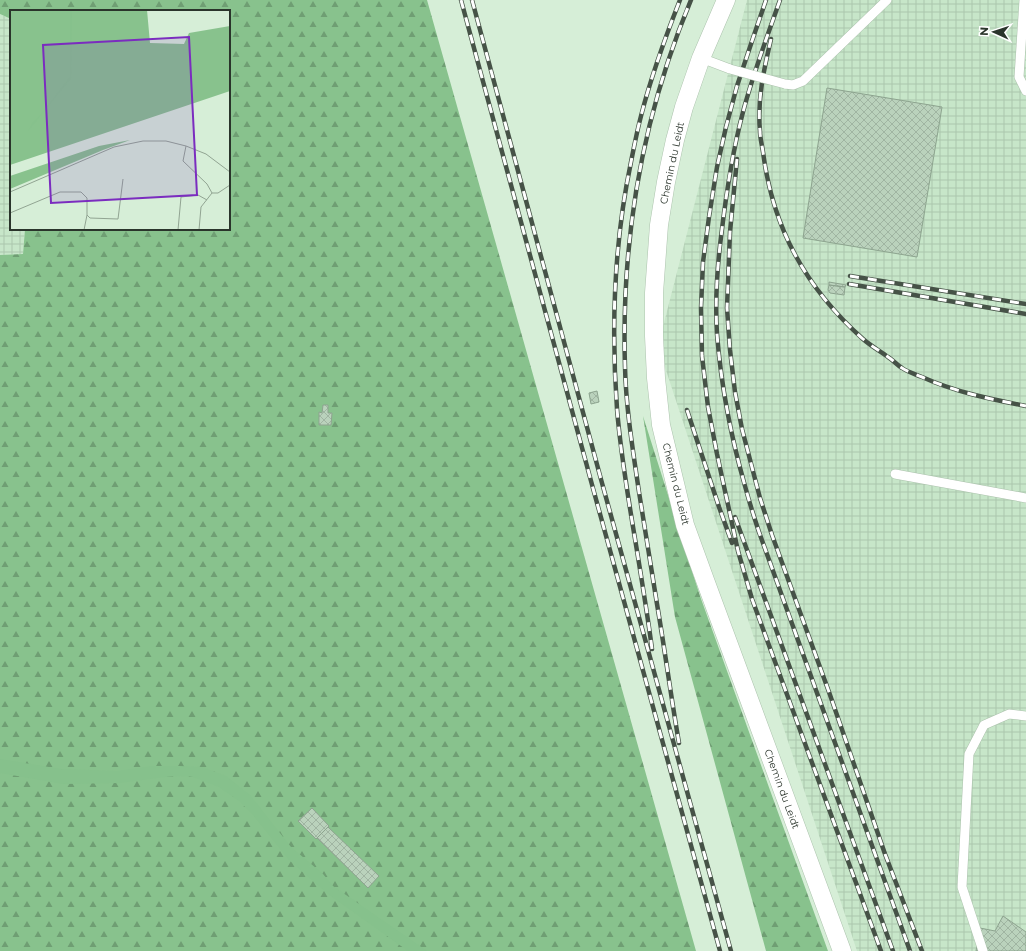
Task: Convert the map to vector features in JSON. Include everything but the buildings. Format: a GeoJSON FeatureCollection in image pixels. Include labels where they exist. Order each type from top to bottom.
{"type":"FeatureCollection","features":[{"type":"Feature","properties":{"kind":"street","name":"Chemin du Leidt"},"geometry":{"type":"LineString","coordinates":[[726,0],[701,58],[684,107],[666,182],[659,225],[654,293],[654,336],[656,378],[661,425],[685,525],[842,951]]}},
{"type":"Feature","properties":{"kind":"lane"},"geometry":{"type":"LineString","coordinates":[[701,58],[730,69],[784,84],[793,85],[803,81],[887,0]]}},
{"type":"Feature","properties":{"kind":"lane"},"geometry":{"type":"LineString","coordinates":[[1024,0],[1019,77],[1026,91]]}},
{"type":"Feature","properties":{"kind":"lane"},"geometry":{"type":"LineString","coordinates":[[895,474],[1026,498]]}},
{"type":"Feature","properties":{"kind":"lane"},"geometry":{"type":"LineString","coordinates":[[983,951],[962,887],[970,754],[984,724],[1009,714],[1026,716]]}},
{"type":"Feature","properties":{"kind":"shaded area"},"geometry":{"type":"Polygon","coordinates":[[[747,0],[1026,0],[1026,951],[857,951],[658,346],[747,0]]]}},
{"type":"Feature","properties":{"kind":"shaded area"},"geometry":{"type":"Polygon","coordinates":[[[0,14],[10,19],[10,230],[25,230],[23,254],[0,255],[0,14]]]}},
{"type":"Feature","properties":{"kind":"shaded area"},"geometry":{"type":"Polygon","coordinates":[[[0,759],[61,769],[117,771],[152,766],[202,767],[226,776],[250,795],[291,847],[323,874],[333,886],[427,951],[408,951],[328,894],[289,860],[253,815],[239,801],[219,787],[193,777],[184,776],[119,783],[63,784],[0,773],[0,759]]]}},
{"type":"Feature","properties":{"kind":"green space"},"geometry":{"type":"Polygon","coordinates":[[[0,0],[427,0],[696,951],[0,951],[0,255],[23,254],[25,230],[230,230],[230,10],[10,10],[10,19],[0,14],[0,0]]]}},
{"type":"Feature","properties":{"kind":"green space"},"geometry":{"type":"Polygon","coordinates":[[[643,416],[700,596],[828,951],[766,951],[675,617],[643,416]]]}},
{"type":"Feature","properties":{"kind":"railway"},"geometry":{"type":"LineString","coordinates":[[461,0],[720,951]]}},
{"type":"Feature","properties":{"kind":"railway"},"geometry":{"type":"LineString","coordinates":[[472,0],[602,483],[731,951]]}},
{"type":"Feature","properties":{"kind":"railway"},"geometry":{"type":"LineString","coordinates":[[652,649],[626,483],[617,409],[614,347],[615,285],[625,192],[638,127],[654,72],[680,0]]}},
{"type":"Feature","properties":{"kind":"railway"},"geometry":{"type":"LineString","coordinates":[[679,743],[630,430],[625,367],[625,320],[631,226],[638,180],[659,89],[691,0]]}},
{"type":"Feature","properties":{"kind":"railway"},"geometry":{"type":"LineString","coordinates":[[766,0],[737,86],[726,127],[717,167],[709,217],[703,262],[701,308],[702,356],[708,407],[738,551],[752,599],[881,951]]}},
{"type":"Feature","properties":{"kind":"railway"},"geometry":{"type":"LineString","coordinates":[[780,0],[747,98],[739,127],[727,190],[717,273],[716,298],[716,322],[721,372],[735,449],[757,526],[910,951]]}},
{"type":"Feature","properties":{"kind":"railway"},"geometry":{"type":"LineString","coordinates":[[771,39],[760,96],[759,119],[761,139],[768,180],[775,207],[784,232],[795,255],[809,278],[825,299],[863,339],[909,372],[960,391],[1026,406]]}},
{"type":"Feature","properties":{"kind":"railway"},"geometry":{"type":"LineString","coordinates":[[737,159],[730,232],[727,308],[735,392],[742,429],[760,498],[772,535],[829,692],[885,854],[922,951]]}},
{"type":"Feature","properties":{"kind":"railway"},"geometry":{"type":"LineString","coordinates":[[850,276],[1026,304]]}},
{"type":"Feature","properties":{"kind":"railway"},"geometry":{"type":"LineString","coordinates":[[849,284],[1026,314]]}},
{"type":"Feature","properties":{"kind":"railway"},"geometry":{"type":"LineString","coordinates":[[687,410],[732,543]]}},
{"type":"Feature","properties":{"kind":"railway"},"geometry":{"type":"LineString","coordinates":[[735,517],[893,951]]}}]}
